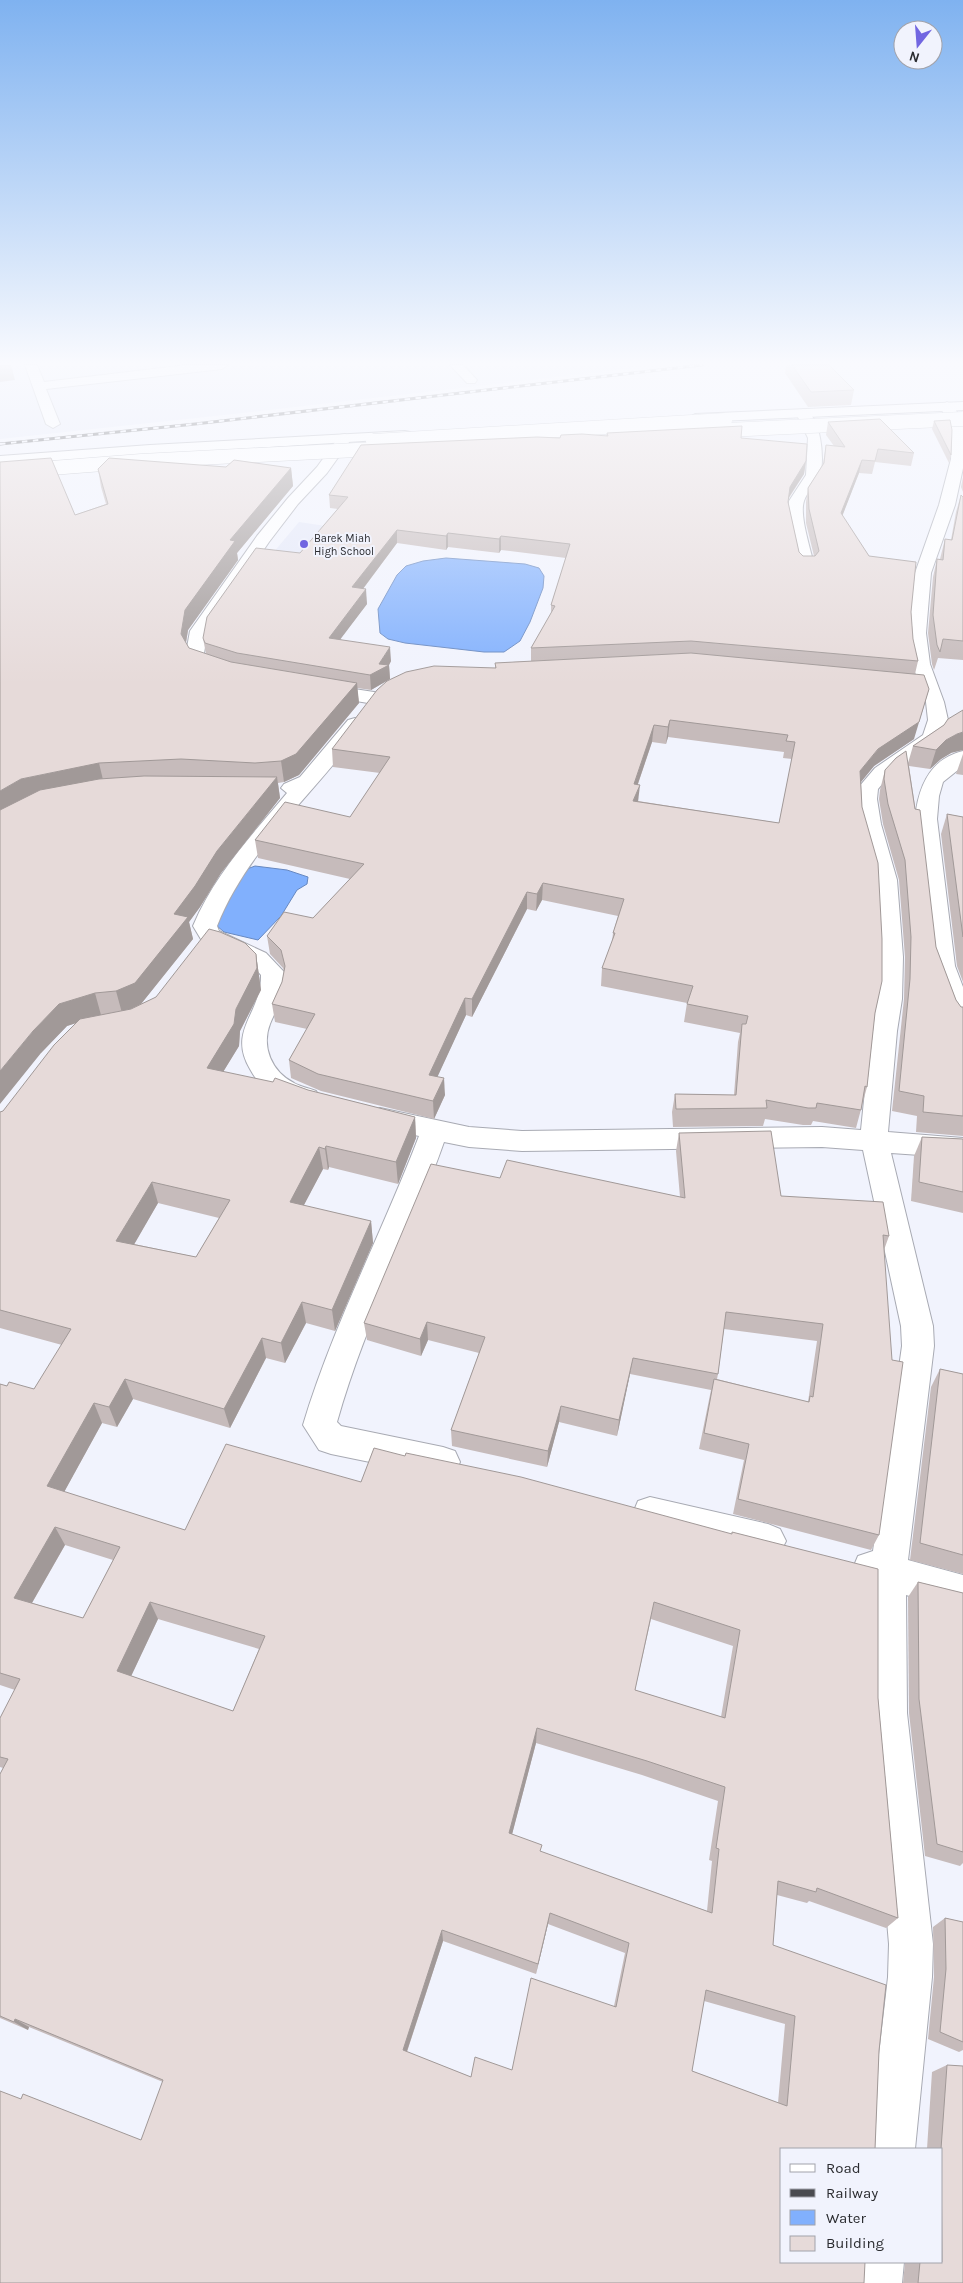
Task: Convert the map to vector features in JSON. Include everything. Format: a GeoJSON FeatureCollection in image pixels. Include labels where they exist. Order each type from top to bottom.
{"type":"FeatureCollection","features":[{"type":"Feature","properties":{"kind":"main road"},"geometry":{"type":"LineString","coordinates":[[235,675],[199,662],[195,653],[200,631],[263,540],[293,501],[321,472]]}},
{"type":"Feature","properties":{"kind":"main road"},"geometry":{"type":"LineString","coordinates":[[806,565],[796,516],[796,501],[813,472]]}},
{"type":"Feature","properties":{"kind":"main road"},"geometry":{"type":"LineString","coordinates":[[891,2148],[910,1977],[911,1944],[888,1713],[888,1574],[918,1346],[915,1317],[874,1139],[884,1031],[890,999],[891,948],[886,880],[870,824],[867,799],[868,788],[882,772],[930,739],[936,730],[938,720],[935,702],[921,685],[921,664],[917,633],[924,573],[947,505],[955,472]]}},
{"type":"Feature","properties":{"kind":"main road"},"geometry":{"type":"LineString","coordinates":[[309,688],[374,698]]}},
{"type":"Feature","properties":{"kind":"main road"},"geometry":{"type":"LineString","coordinates":[[331,1106],[283,1089],[266,1074],[253,1052],[255,1032],[275,990],[273,973],[258,958],[210,936],[205,926],[210,910],[232,877],[307,781],[345,737],[374,698],[390,688]]}},
{"type":"Feature","properties":{"kind":"main road"},"geometry":{"type":"LineString","coordinates":[[963,757],[933,780],[928,799],[926,819],[944,966],[963,1019]]}},
{"type":"Feature","properties":{"kind":"main road"},"geometry":{"type":"LineString","coordinates":[[273,791],[288,790],[307,781]]}},
{"type":"Feature","properties":{"kind":"main road"},"geometry":{"type":"LineString","coordinates":[[195,956],[210,936]]}},
{"type":"Feature","properties":{"kind":"main road"},"geometry":{"type":"LineString","coordinates":[[360,1113],[470,1137],[522,1141],[822,1137],[874,1139],[963,1148]]}},
{"type":"Feature","properties":{"kind":"main road"},"geometry":{"type":"LineString","coordinates":[[435,1130],[332,1385],[320,1425],[331,1439],[473,1468]]}},
{"type":"Feature","properties":{"kind":"main road"},"geometry":{"type":"LineString","coordinates":[[621,1506],[801,1550]]}},
{"type":"Feature","properties":{"kind":"main road"},"geometry":{"type":"LineString","coordinates":[[839,1559],[888,1574],[963,1593]]}},
{"type":"Feature","properties":{"kind":"main road"},"geometry":{"type":"LineString","coordinates":[[877,2283],[879,2263]]}},
{"type":"Feature","properties":{"kind":"shaded area","name":"Barek Miah High School"},"geometry":{"type":"Polygon","coordinates":[[[299,522],[339,528],[312,564],[268,559],[299,522]]]}},
{"type":"Feature","properties":{"kind":"water"},"geometry":{"type":"Polygon","coordinates":[[[446,558],[525,564],[539,568],[544,576],[543,588],[530,622],[520,641],[504,652],[484,652],[405,643],[388,639],[380,633],[378,609],[397,575],[406,566],[423,561],[446,558]]]}},
{"type":"Feature","properties":{"kind":"water"},"geometry":{"type":"Polygon","coordinates":[[[255,866],[287,870],[308,877],[307,884],[297,890],[281,916],[258,940],[224,932],[217,926],[220,908],[247,869],[255,866]]]}},
{"type":"Feature","properties":{"kind":"building"},"geometry":{"type":"Polygon","coordinates":[[[0,472],[57,472],[75,515],[108,504],[99,472],[288,472],[230,540],[235,541],[185,610],[181,634],[189,648],[231,662],[357,683],[296,754],[281,761],[255,763],[181,759],[99,763],[21,779],[0,791],[0,472]]]}},
{"type":"Feature","properties":{"kind":"building"},"geometry":{"type":"Polygon","coordinates":[[[344,472],[800,472],[790,487],[788,502],[799,552],[803,556],[815,556],[819,551],[809,509],[808,488],[819,472],[857,472],[841,513],[869,556],[916,562],[911,612],[913,639],[918,661],[691,641],[531,648],[555,606],[551,605],[570,544],[501,536],[499,539],[448,533],[446,536],[397,530],[352,587],[366,589],[329,638],[390,647],[379,664],[389,665],[370,675],[237,653],[205,643],[203,638],[207,617],[256,548],[300,553],[348,497],[329,495],[344,472]]]}},
{"type":"Feature","properties":{"kind":"building"},"geometry":{"type":"Polygon","coordinates":[[[961,495],[963,497],[963,641],[943,639],[940,652],[937,645],[933,615],[937,559],[943,560],[945,539],[952,540],[961,495]]]}},
{"type":"Feature","properties":{"kind":"building"},"geometry":{"type":"Polygon","coordinates":[[[691,653],[924,675],[929,689],[919,722],[878,749],[860,771],[862,807],[878,863],[882,939],[882,981],[875,1013],[867,1087],[865,1086],[861,1110],[817,1103],[816,1108],[808,1108],[766,1100],[767,1108],[676,1109],[675,1094],[736,1095],[742,1024],[746,1024],[748,1016],[687,1004],[693,986],[602,968],[615,933],[613,933],[624,899],[543,883],[537,894],[527,892],[472,999],[465,998],[429,1075],[444,1078],[433,1101],[318,1074],[289,1060],[315,1014],[272,1004],[282,982],[285,966],[281,950],[267,936],[284,912],[313,918],[364,864],[255,840],[285,802],[350,817],[390,757],[332,749],[377,690],[387,681],[406,672],[434,666],[496,668],[495,663],[691,653]],[[670,720],[668,727],[654,725],[634,784],[640,785],[633,801],[779,823],[795,742],[786,741],[788,735],[670,720]]]}},
{"type":"Feature","properties":{"kind":"building"},"geometry":{"type":"Polygon","coordinates":[[[963,710],[963,732],[946,740],[936,750],[913,746],[944,725],[948,719],[963,710]]]}},
{"type":"Feature","properties":{"kind":"building"},"geometry":{"type":"Polygon","coordinates":[[[906,751],[915,809],[920,810],[936,947],[956,1000],[963,1007],[963,1116],[923,1112],[924,1096],[899,1091],[910,979],[911,937],[905,860],[888,804],[884,779],[885,770],[896,758],[906,751]]]}},
{"type":"Feature","properties":{"kind":"building"},"geometry":{"type":"Polygon","coordinates":[[[144,776],[277,777],[217,851],[195,886],[174,914],[188,917],[135,983],[116,991],[95,993],[59,1004],[33,1031],[0,1071],[0,810],[40,790],[99,779],[144,776]]]}},
{"type":"Feature","properties":{"kind":"building"},"geometry":{"type":"Polygon","coordinates":[[[947,814],[963,817],[963,937],[947,814]]]}},
{"type":"Feature","properties":{"kind":"building"},"geometry":{"type":"Polygon","coordinates":[[[209,929],[220,932],[245,943],[256,954],[257,968],[236,1009],[234,1024],[207,1068],[273,1082],[275,1078],[308,1090],[415,1117],[396,1162],[326,1146],[325,1149],[319,1147],[290,1202],[371,1221],[332,1310],[302,1302],[281,1343],[262,1338],[224,1409],[125,1379],[109,1407],[94,1403],[47,1486],[185,1530],[226,1444],[361,1482],[374,1448],[405,1456],[406,1453],[521,1477],[732,1534],[732,1532],[878,1569],[878,1698],[898,1918],[817,1888],[816,1892],[778,1881],[773,1945],[886,1985],[879,2051],[875,2148],[780,2148],[780,2263],[865,2263],[864,2283],[0,2283],[0,2091],[21,2099],[23,2094],[141,2140],[163,2080],[15,2019],[14,2022],[0,2016],[0,1774],[8,1759],[0,1757],[0,1718],[20,1679],[0,1673],[0,1384],[7,1386],[9,1382],[34,1389],[71,1329],[0,1310],[0,1112],[3,1111],[54,1045],[80,1019],[131,1009],[156,997],[209,929]],[[152,1182],[116,1241],[196,1257],[230,1200],[152,1182]],[[55,1527],[14,1598],[83,1618],[120,1547],[55,1527]],[[150,1602],[117,1671],[233,1711],[265,1636],[150,1602]],[[654,1602],[635,1690],[725,1718],[740,1630],[654,1602]],[[537,1728],[509,1833],[542,1845],[540,1851],[712,1913],[719,1849],[716,1848],[725,1787],[537,1728]],[[550,1913],[538,1964],[442,1930],[403,2050],[471,2077],[475,2057],[512,2070],[531,1978],[616,2007],[629,1943],[550,1913]],[[706,1990],[692,2071],[787,2106],[795,2016],[706,1990]]]}},
{"type":"Feature","properties":{"kind":"building"},"geometry":{"type":"Polygon","coordinates":[[[771,1131],[781,1196],[883,1202],[889,1236],[883,1235],[892,1360],[903,1362],[879,1535],[738,1499],[749,1444],[704,1433],[714,1379],[809,1402],[810,1396],[813,1397],[823,1324],[726,1312],[718,1374],[633,1358],[619,1420],[561,1406],[548,1451],[451,1430],[485,1337],[427,1322],[420,1339],[364,1323],[431,1164],[500,1178],[507,1160],[685,1198],[679,1133],[771,1131]]]}},
{"type":"Feature","properties":{"kind":"building"},"geometry":{"type":"Polygon","coordinates":[[[922,1137],[963,1139],[963,1192],[919,1182],[922,1137]]]}},
{"type":"Feature","properties":{"kind":"building"},"geometry":{"type":"Polygon","coordinates":[[[940,1369],[963,1374],[963,1555],[920,1543],[940,1369]]]}},
{"type":"Feature","properties":{"kind":"building"},"geometry":{"type":"Polygon","coordinates":[[[918,1582],[963,1593],[963,1852],[937,1844],[919,1699],[918,1582]]]}},
{"type":"Feature","properties":{"kind":"building"},"geometry":{"type":"Polygon","coordinates":[[[945,1918],[963,1922],[963,2042],[940,2032],[946,1969],[945,1918]]]}},
{"type":"Feature","properties":{"kind":"building"},"geometry":{"type":"Polygon","coordinates":[[[947,2065],[963,2066],[963,2283],[918,2283],[920,2263],[943,2263],[943,2148],[941,2148],[947,2065]]]}},
{"type":"Feature","properties":{"kind":"place","name":"Barek Miah High School"},"geometry":{"type":"Point","coordinates":[304,544]}}]}
